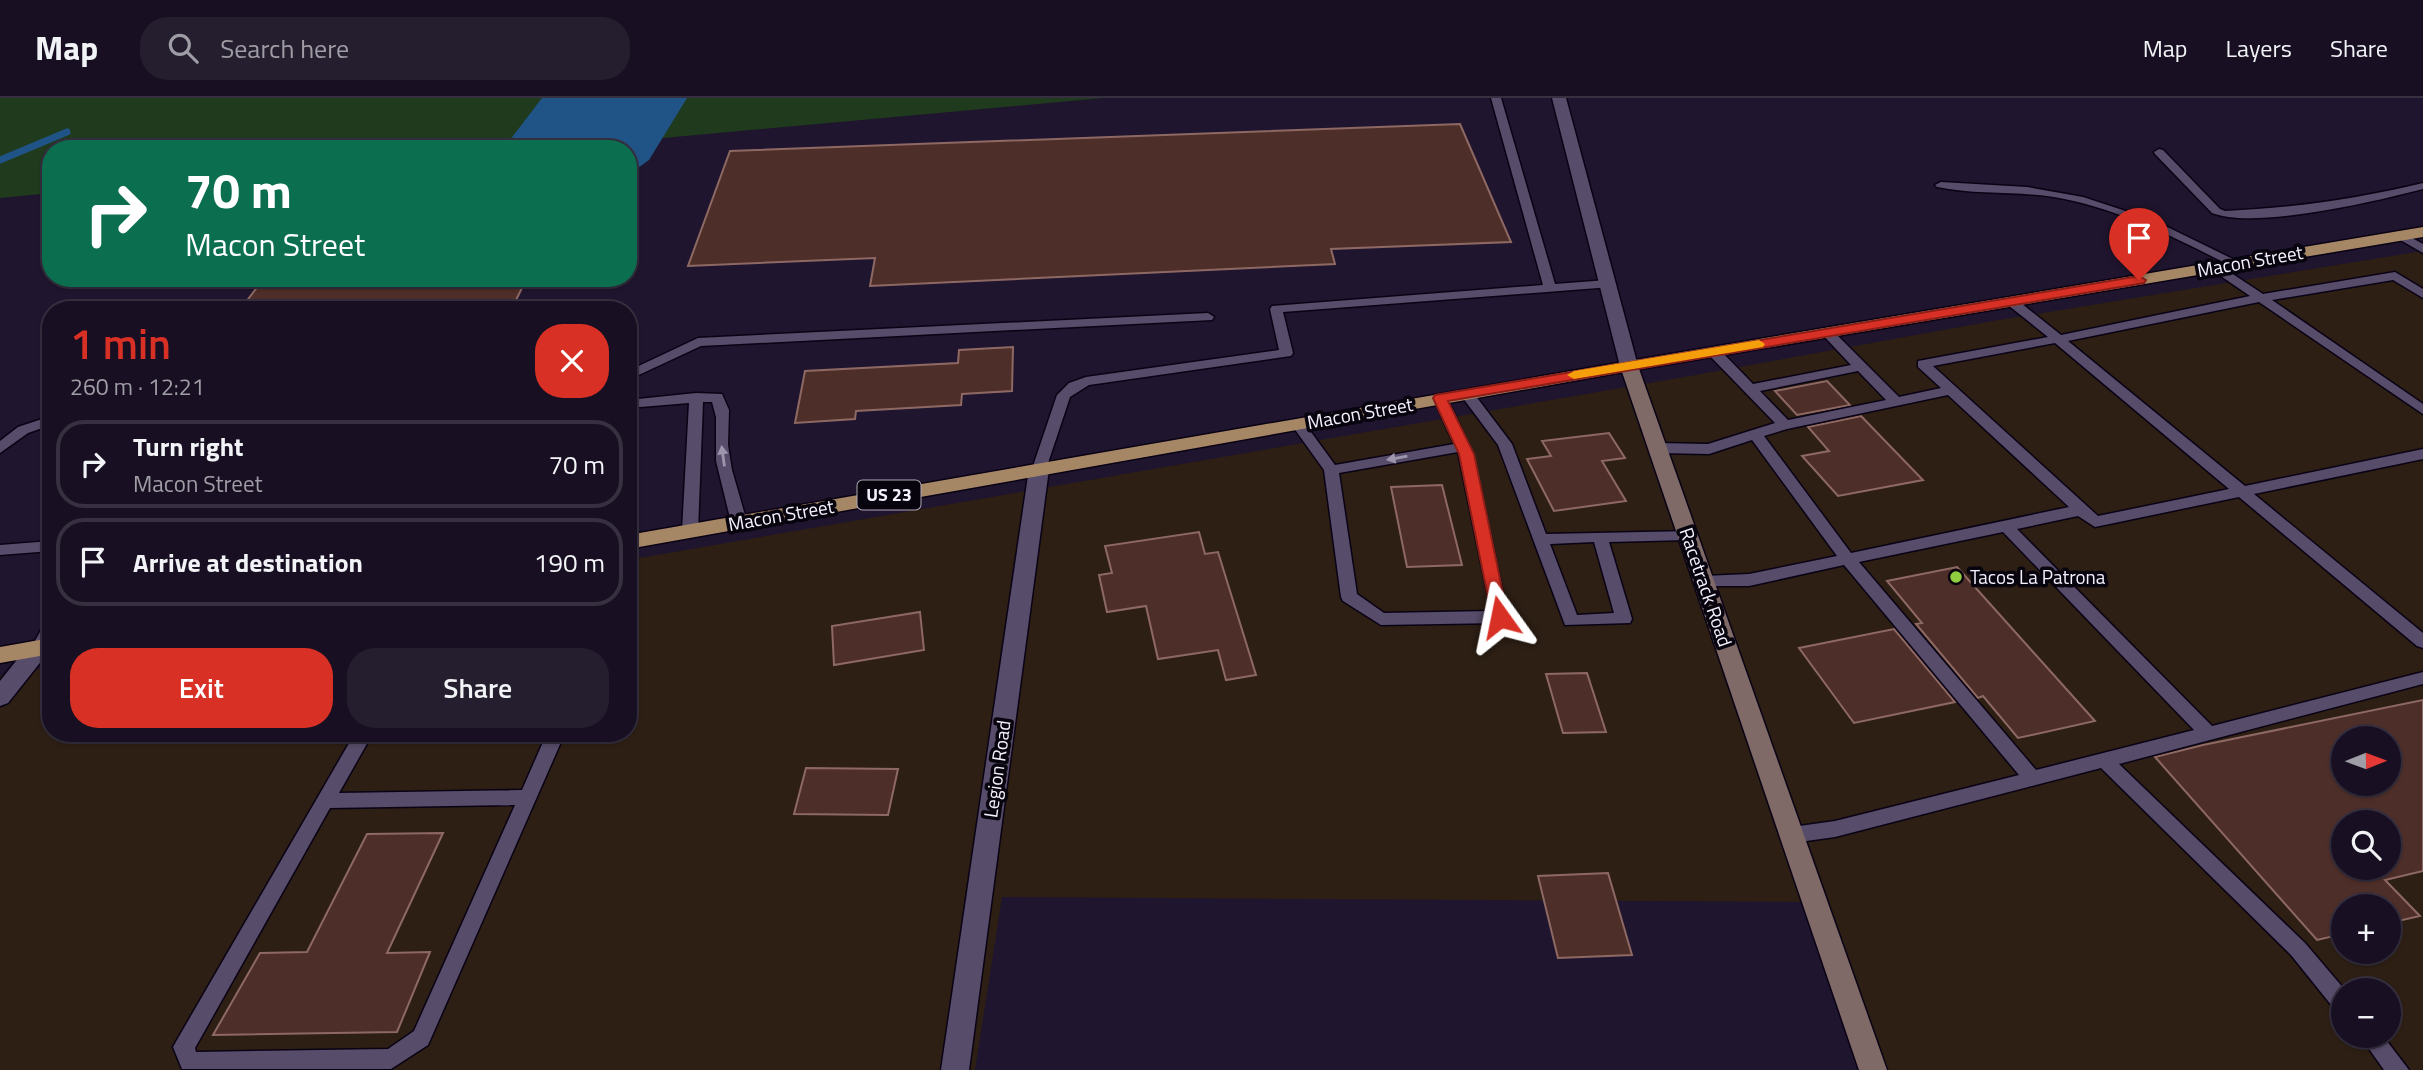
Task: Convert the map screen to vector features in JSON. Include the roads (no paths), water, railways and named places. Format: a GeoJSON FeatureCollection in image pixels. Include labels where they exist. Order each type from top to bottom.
{"type":"FeatureCollection","features":[{"type":"Feature","properties":{"kind":"main road","name":"Macon Street"},"geometry":{"type":"LineString","coordinates":[[637,540],[1440,398],[2423,232]]}},
{"type":"Feature","properties":{"kind":"main road"},"geometry":{"type":"LineString","coordinates":[[0,655],[42,648]]}},
{"type":"Feature","properties":{"kind":"street","name":"Racetrack Road"},"geometry":{"type":"LineString","coordinates":[[1559,98],[1629,366],[1874,1070]]}},
{"type":"Feature","properties":{"kind":"street","name":"Legion Road"},"geometry":{"type":"LineString","coordinates":[[955,1070],[1039,469]]}},
{"type":"Feature","properties":{"kind":"street"},"geometry":{"type":"LineString","coordinates":[[0,697],[42,650]]}},
{"type":"Feature","properties":{"kind":"lane"},"geometry":{"type":"LineString","coordinates":[[1496,98],[1550,288]]}},
{"type":"Feature","properties":{"kind":"lane"},"geometry":{"type":"LineString","coordinates":[[2159,152],[2216,211],[2224,215],[2297,210],[2372,199],[2423,186]]}},
{"type":"Feature","properties":{"kind":"lane"},"geometry":{"type":"LineString","coordinates":[[1941,185],[2054,194],[2104,206],[2180,235],[2237,264]]}},
{"type":"Feature","properties":{"kind":"lane"},"geometry":{"type":"LineString","coordinates":[[2401,236],[2423,249]]}},
{"type":"Feature","properties":{"kind":"lane"},"geometry":{"type":"LineString","coordinates":[[2216,267],[2423,410]]}},
{"type":"Feature","properties":{"kind":"lane"},"geometry":{"type":"LineString","coordinates":[[2423,294],[2395,276],[2261,298],[1923,364],[2095,522],[2423,454]]}},
{"type":"Feature","properties":{"kind":"lane"},"geometry":{"type":"LineString","coordinates":[[1039,469],[1059,407],[1064,395],[1073,386],[1086,381],[1286,353],[1276,309],[1607,284]]}},
{"type":"Feature","properties":{"kind":"lane"},"geometry":{"type":"LineString","coordinates":[[2012,302],[2244,491],[2423,642]]}},
{"type":"Feature","properties":{"kind":"lane"},"geometry":{"type":"LineString","coordinates":[[637,372],[698,342],[1208,317]]}},
{"type":"Feature","properties":{"kind":"lane"},"geometry":{"type":"LineString","coordinates":[[1826,332],[1858,367],[1896,402]]}},
{"type":"Feature","properties":{"kind":"lane"},"geometry":{"type":"LineString","coordinates":[[1713,351],[1785,425]]}},
{"type":"Feature","properties":{"kind":"lane"},"geometry":{"type":"LineString","coordinates":[[1750,389],[1802,382],[1858,367]]}},
{"type":"Feature","properties":{"kind":"lane"},"geometry":{"type":"LineString","coordinates":[[1657,448],[1709,449],[1829,410],[1896,402],[1951,390]]}},
{"type":"Feature","properties":{"kind":"lane"},"geometry":{"type":"LineString","coordinates":[[1467,394],[1505,444],[1571,621],[1624,619],[1600,537]]}},
{"type":"Feature","properties":{"kind":"lane"},"geometry":{"type":"LineString","coordinates":[[690,531],[696,397]]}},
{"type":"Feature","properties":{"kind":"lane"},"geometry":{"type":"LineString","coordinates":[[637,403],[716,397],[722,408],[721,447],[731,498],[739,522]]}},
{"type":"Feature","properties":{"kind":"lane"},"geometry":{"type":"LineString","coordinates":[[1298,424],[1331,470],[1349,597],[1381,619],[1500,617],[1463,447],[1440,398]]}},
{"type":"Feature","properties":{"kind":"lane"},"geometry":{"type":"LineString","coordinates":[[0,448],[23,430],[42,423]]}},
{"type":"Feature","properties":{"kind":"lane"},"geometry":{"type":"LineString","coordinates":[[1755,434],[1847,559],[2033,779]]}},
{"type":"Feature","properties":{"kind":"lane"},"geometry":{"type":"LineString","coordinates":[[1331,470],[1463,447]]}},
{"type":"Feature","properties":{"kind":"lane"},"geometry":{"type":"LineString","coordinates":[[1704,582],[1749,580],[2081,510]]}},
{"type":"Feature","properties":{"kind":"lane"},"geometry":{"type":"LineString","coordinates":[[2006,526],[2208,733]]}},
{"type":"Feature","properties":{"kind":"lane"},"geometry":{"type":"LineString","coordinates":[[1540,538],[1687,535]]}},
{"type":"Feature","properties":{"kind":"lane"},"geometry":{"type":"LineString","coordinates":[[0,550],[42,547]]}},
{"type":"Feature","properties":{"kind":"lane"},"geometry":{"type":"LineString","coordinates":[[1792,835],[1835,829],[2423,678]]}},
{"type":"Feature","properties":{"kind":"lane"},"geometry":{"type":"LineString","coordinates":[[359,742],[184,1047],[190,1062],[390,1059],[421,1038],[552,742]]}},
{"type":"Feature","properties":{"kind":"lane"},"geometry":{"type":"LineString","coordinates":[[2104,760],[2298,949],[2331,989]]}},
{"type":"Feature","properties":{"kind":"lane"},"geometry":{"type":"LineString","coordinates":[[325,801],[528,797]]}},
{"type":"Feature","properties":{"kind":"lane"},"geometry":{"type":"LineString","coordinates":[[2380,1048],[2398,1070]]}},
{"type":"Feature","properties":{"kind":"water"},"geometry":{"type":"Polygon","coordinates":[[[542,98],[687,98],[649,160],[637,169],[637,140],[510,140],[542,98]]]}},
{"type":"Feature","properties":{"kind":"waterway"},"geometry":{"type":"LineString","coordinates":[[48,140],[67,132]]}},
{"type":"Feature","properties":{"kind":"waterway"},"geometry":{"type":"LineString","coordinates":[[0,160],[42,142]]}},
{"type":"Feature","properties":{"kind":"place","name":"Tacos La Patrona"},"geometry":{"type":"Point","coordinates":[1956,577]}}]}
